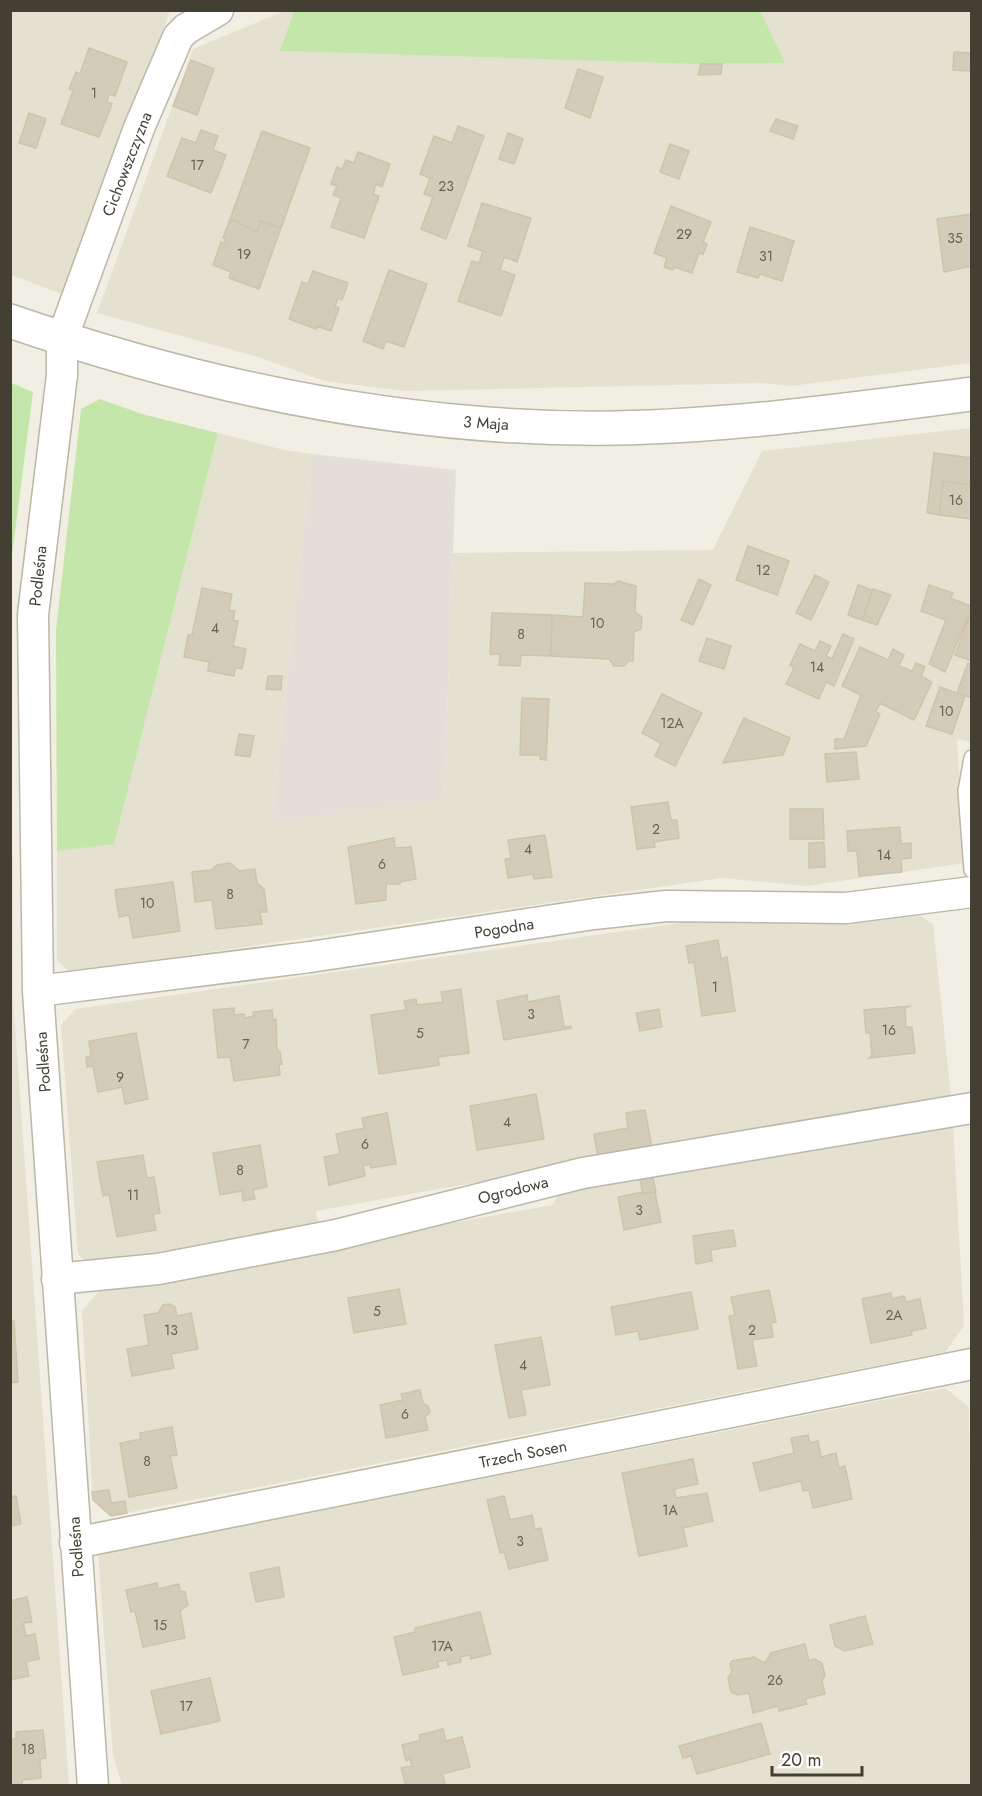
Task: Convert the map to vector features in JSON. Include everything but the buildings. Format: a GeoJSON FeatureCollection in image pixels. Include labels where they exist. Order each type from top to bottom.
{"type":"FeatureCollection","features":[{"type":"Feature","properties":{"kind":"street","name":"Cichowszczyzna"},"geometry":{"type":"LineString","coordinates":[[62,339],[139,128],[178,37],[186,29],[218,10]]}},
{"type":"Feature","properties":{"kind":"street","name":"3 Maja"},"geometry":{"type":"LineString","coordinates":[[10,321],[62,339],[188,376],[266,394],[424,418],[532,426],[616,428],[803,415],[972,394]]}},
{"type":"Feature","properties":{"kind":"street","name":"Podleśna"},"geometry":{"type":"LineString","coordinates":[[62,339],[62,375],[33,615],[38,991],[93,1785]]}},
{"type":"Feature","properties":{"kind":"street","name":"Pogodna"},"geometry":{"type":"LineString","coordinates":[[38,991],[310,957],[594,914],[656,907],[726,905],[846,908],[972,892]]}},
{"type":"Feature","properties":{"kind":"street","name":"Ogrodowa"},"geometry":{"type":"LineString","coordinates":[[57,1279],[158,1269],[336,1235],[583,1173],[972,1108]]}},
{"type":"Feature","properties":{"kind":"street","name":"Trzech Sosen"},"geometry":{"type":"LineString","coordinates":[[75,1543],[972,1364]]}},
{"type":"Feature","properties":{"kind":"lane"},"geometry":{"type":"LineString","coordinates":[[972,759],[966,791],[972,870]]}},
{"type":"Feature","properties":{"kind":"shaded area"},"geometry":{"type":"Polygon","coordinates":[[[10,11],[170,11],[64,295],[11,275],[10,11]]]}},
{"type":"Feature","properties":{"kind":"shaded area"},"geometry":{"type":"Polygon","coordinates":[[[284,11],[294,11],[281,51],[722,64],[785,63],[760,11],[971,11],[971,363],[791,386],[761,383],[405,391],[324,381],[255,356],[97,313],[193,49],[284,11]]]}},
{"type":"Feature","properties":{"kind":"shaded area"},"geometry":{"type":"Polygon","coordinates":[[[971,428],[971,742],[957,739],[965,863],[806,886],[722,878],[70,972],[57,961],[57,851],[114,843],[218,433],[284,450],[312,454],[271,823],[444,798],[453,553],[713,550],[762,451],[971,428]]]}},
{"type":"Feature","properties":{"kind":"shaded area"},"geometry":{"type":"Polygon","coordinates":[[[312,454],[456,470],[444,799],[271,823],[312,454]]]}},
{"type":"Feature","properties":{"kind":"shaded area"},"geometry":{"type":"Polygon","coordinates":[[[10,857],[13,857],[13,997],[69,1785],[11,1785],[10,857]]]}},
{"type":"Feature","properties":{"kind":"shaded area"},"geometry":{"type":"Polygon","coordinates":[[[913,911],[933,924],[951,1097],[316,1211],[318,1225],[87,1264],[78,1254],[61,1025],[75,1009],[730,916],[801,925],[913,911]]]}},
{"type":"Feature","properties":{"kind":"shaded area"},"geometry":{"type":"Polygon","coordinates":[[[953,1123],[964,1326],[945,1352],[111,1516],[93,1500],[82,1311],[103,1286],[552,1205],[561,1191],[953,1123]]]}},
{"type":"Feature","properties":{"kind":"shaded area"},"geometry":{"type":"Polygon","coordinates":[[[945,1388],[969,1407],[971,1785],[122,1785],[113,1756],[98,1554],[945,1388]]]}},
{"type":"Feature","properties":{"kind":"green space"},"geometry":{"type":"Polygon","coordinates":[[[760,10],[785,63],[701,64],[280,51],[294,11],[760,10]]]}},
{"type":"Feature","properties":{"kind":"green space"},"geometry":{"type":"Polygon","coordinates":[[[11,383],[33,392],[11,563],[11,383]]]}},
{"type":"Feature","properties":{"kind":"green space"},"geometry":{"type":"Polygon","coordinates":[[[100,399],[142,414],[218,433],[114,844],[57,851],[56,630],[81,409],[100,399]]]}}]}
